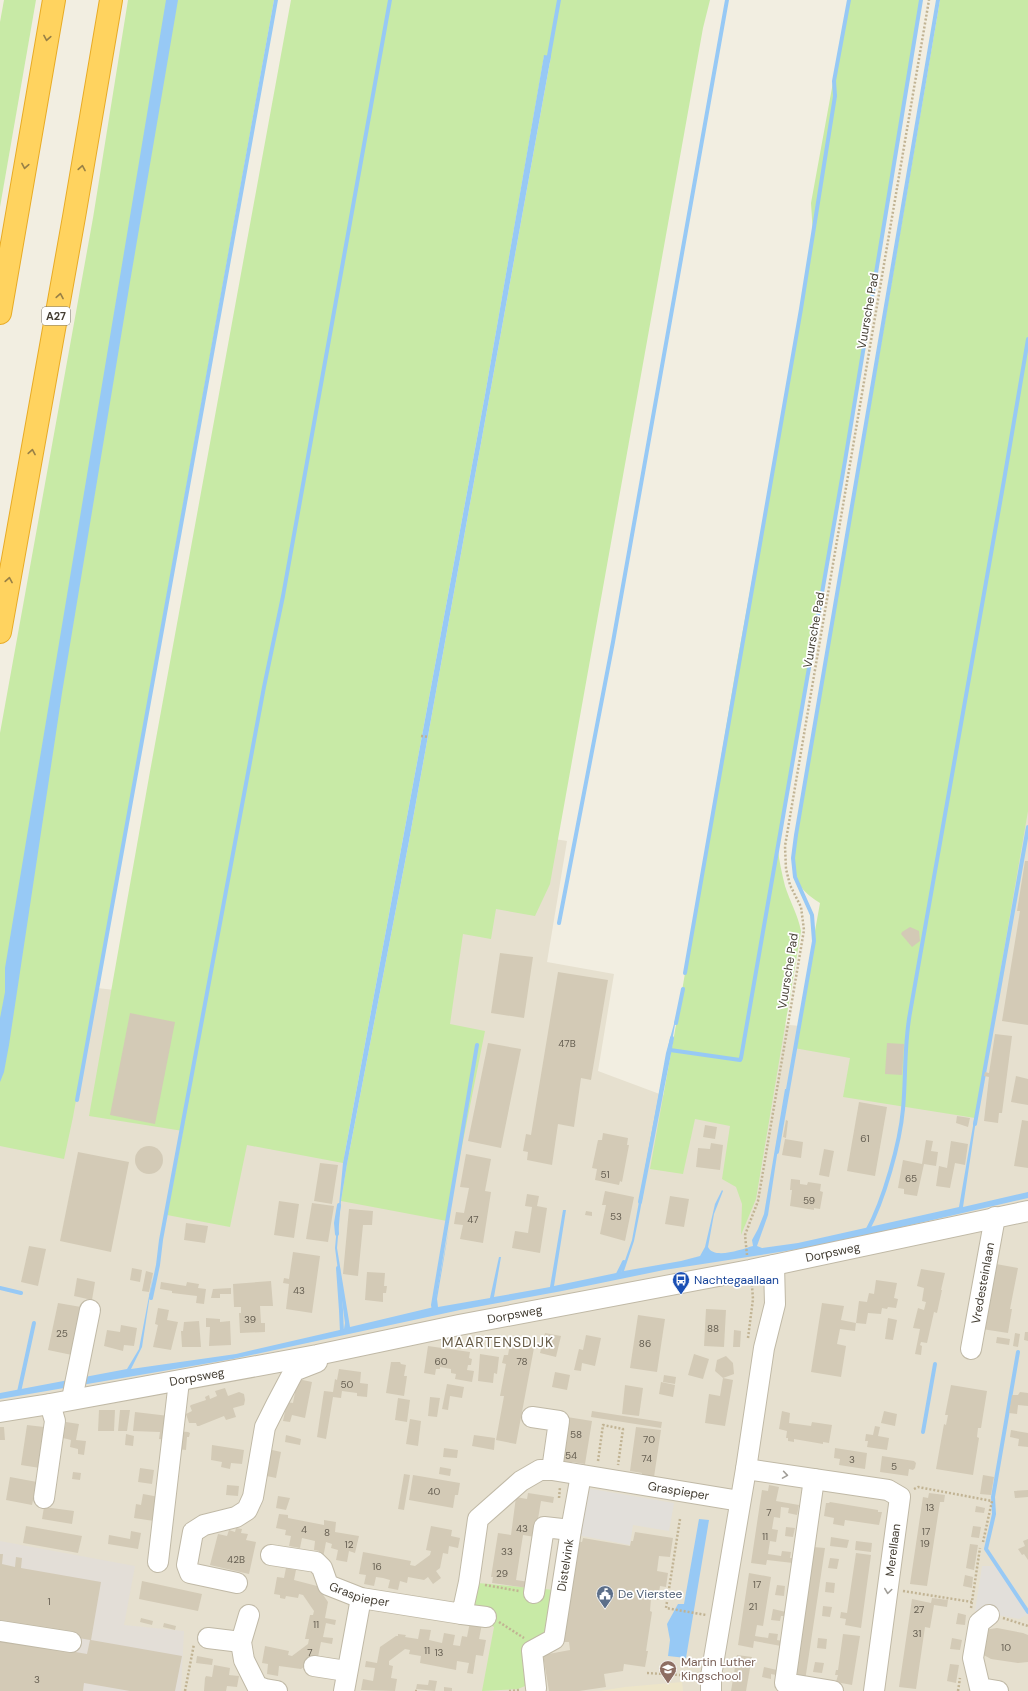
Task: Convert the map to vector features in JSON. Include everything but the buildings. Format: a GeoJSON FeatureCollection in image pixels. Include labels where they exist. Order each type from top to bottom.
{"type":"FeatureCollection","features":[{"type":"Feature","properties":{"kind":"highway"},"geometry":{"type":"LineString","coordinates":[[0,313],[54,0]]}},
{"type":"Feature","properties":{"kind":"highway","name":"A27"},"geometry":{"type":"LineString","coordinates":[[0,632],[73,224],[111,0]]}},
{"type":"Feature","properties":{"kind":"street","name":"Dorpsweg"},"geometry":{"type":"LineString","coordinates":[[0,1412],[317,1355],[459,1325],[774,1265],[1028,1211]]}},
{"type":"Feature","properties":{"kind":"street","name":"Vredesteinlaan"},"geometry":{"type":"LineString","coordinates":[[971,1349],[995,1217]]}},
{"type":"Feature","properties":{"kind":"street"},"geometry":{"type":"LineString","coordinates":[[711,1684],[764,1348],[775,1304],[774,1265]]}},
{"type":"Feature","properties":{"kind":"street"},"geometry":{"type":"LineString","coordinates":[[72,1399],[90,1310]]}},
{"type":"Feature","properties":{"kind":"street"},"geometry":{"type":"LineString","coordinates":[[237,1583],[190,1573],[187,1565],[193,1532],[204,1525],[236,1517],[247,1510],[252,1496],[265,1428],[294,1371],[318,1361],[317,1355]]}},
{"type":"Feature","properties":{"kind":"street"},"geometry":{"type":"LineString","coordinates":[[158,1562],[179,1380]]}},
{"type":"Feature","properties":{"kind":"street"},"geometry":{"type":"LineString","coordinates":[[44,1498],[54,1421],[50,1404]]}},
{"type":"Feature","properties":{"kind":"street"},"geometry":{"type":"LineString","coordinates":[[532,1417],[559,1421],[552,1470]]}},
{"type":"Feature","properties":{"kind":"street"},"geometry":{"type":"LineString","coordinates":[[746,1469],[888,1490],[900,1497]]}},
{"type":"Feature","properties":{"kind":"street","name":"Graspieper"},"geometry":{"type":"LineString","coordinates":[[462,1614],[478,1519],[521,1480],[540,1470],[552,1470],[740,1501]]}},
{"type":"Feature","properties":{"kind":"street","name":"Distelvink"},"geometry":{"type":"LineString","coordinates":[[537,1647],[554,1638],[571,1530],[589,1476]]}},
{"type":"Feature","properties":{"kind":"street"},"geometry":{"type":"LineString","coordinates":[[814,1479],[785,1683],[832,1691]]}},
{"type":"Feature","properties":{"kind":"street","name":"Merellaan"},"geometry":{"type":"LineString","coordinates":[[874,1691],[900,1497]]}},
{"type":"Feature","properties":{"kind":"street"},"geometry":{"type":"LineString","coordinates":[[534,1593],[544,1527],[571,1530]]}},
{"type":"Feature","properties":{"kind":"street","name":"Graspieper"},"geometry":{"type":"LineString","coordinates":[[272,1556],[316,1562],[322,1568],[328,1585],[361,1598],[486,1617]]}},
{"type":"Feature","properties":{"kind":"street"},"geometry":{"type":"LineString","coordinates":[[344,1691],[346,1671],[361,1598]]}},
{"type":"Feature","properties":{"kind":"street"},"geometry":{"type":"LineString","coordinates":[[980,1612],[973,1658],[980,1688],[998,1691]]}},
{"type":"Feature","properties":{"kind":"street"},"geometry":{"type":"LineString","coordinates":[[249,1615],[241,1642],[244,1660],[256,1688],[277,1691]]}},
{"type":"Feature","properties":{"kind":"street"},"geometry":{"type":"LineString","coordinates":[[0,1631],[71,1642]]}},
{"type":"Feature","properties":{"kind":"street"},"geometry":{"type":"LineString","coordinates":[[208,1638],[241,1642]]}},
{"type":"Feature","properties":{"kind":"street"},"geometry":{"type":"LineString","coordinates":[[536,1688],[532,1651],[537,1647]]}},
{"type":"Feature","properties":{"kind":"street"},"geometry":{"type":"LineString","coordinates":[[314,1666],[346,1671]]}},
{"type":"Feature","properties":{"kind":"path","name":"Vuursche Pad"},"geometry":{"type":"LineString","coordinates":[[748,1259],[745,1235],[758,1201],[804,930],[801,908],[790,885],[786,869],[785,846],[930,0]]}},
{"type":"Feature","properties":{"kind":"path"},"geometry":{"type":"LineString","coordinates":[[421,736],[429,737]]}},
{"type":"Feature","properties":{"kind":"path"},"geometry":{"type":"LineString","coordinates":[[589,1476],[603,1425],[623,1429],[616,1481]]}},
{"type":"Feature","properties":{"kind":"path"},"geometry":{"type":"LineString","coordinates":[[900,1497],[918,1487],[992,1501],[983,1542]]}},
{"type":"Feature","properties":{"kind":"path"},"geometry":{"type":"LineString","coordinates":[[680,1519],[666,1608],[698,1614]]}},
{"type":"Feature","properties":{"kind":"path"},"geometry":{"type":"LineString","coordinates":[[972,1602],[980,1548]]}},
{"type":"Feature","properties":{"kind":"path"},"geometry":{"type":"LineString","coordinates":[[468,1582],[534,1593]]}},
{"type":"Feature","properties":{"kind":"path"},"geometry":{"type":"LineString","coordinates":[[888,1589],[972,1602],[980,1612],[1012,1620],[1028,1626]]}},
{"type":"Feature","properties":{"kind":"path"},"geometry":{"type":"LineString","coordinates":[[486,1617],[499,1622],[537,1647]]}},
{"type":"Feature","properties":{"kind":"path"},"geometry":{"type":"LineString","coordinates":[[185,1691],[195,1635],[208,1638]]}},
{"type":"Feature","properties":{"kind":"path"},"geometry":{"type":"LineString","coordinates":[[647,1673],[711,1684]]}},
{"type":"Feature","properties":{"kind":"shaded area"},"geometry":{"type":"Polygon","coordinates":[[[1028,806],[1028,1691],[0,1691],[0,1103],[89,987],[199,1000],[178,1125],[351,1154],[379,1018],[414,816],[567,841],[547,962],[614,974],[598,1071],[732,1121],[780,1024],[919,1038],[1028,806]]]}},
{"type":"Feature","properties":{"kind":"shaded area"},"geometry":{"type":"Polygon","coordinates":[[[586,1488],[674,1503],[669,1531],[633,1525],[630,1545],[577,1535],[586,1488]]]}},
{"type":"Feature","properties":{"kind":"shaded area"},"geometry":{"type":"Polygon","coordinates":[[[0,1541],[135,1566],[124,1625],[184,1631],[181,1691],[0,1691],[0,1541]]]}},
{"type":"Feature","properties":{"kind":"shaded area"},"geometry":{"type":"Polygon","coordinates":[[[982,1566],[995,1566],[1028,1614],[1019,1619],[975,1611],[982,1566]]]}},
{"type":"Feature","properties":{"kind":"shaded area","name":"Martin Luther Kingschool"},"geometry":{"type":"Polygon","coordinates":[[[682,1682],[683,1691],[599,1691],[625,1687],[682,1682]]]}},
{"type":"Feature","properties":{"kind":"green space"},"geometry":{"type":"Polygon","coordinates":[[[4,0],[36,0],[0,207],[0,22],[4,0]]]}},
{"type":"Feature","properties":{"kind":"green space"},"geometry":{"type":"Polygon","coordinates":[[[128,0],[274,0],[73,1117],[64,1159],[0,1146],[0,733],[93,218],[128,0]]]}},
{"type":"Feature","properties":{"kind":"green space"},"geometry":{"type":"Polygon","coordinates":[[[291,0],[710,0],[703,28],[550,884],[535,916],[496,909],[491,939],[463,934],[450,1024],[485,1031],[447,1221],[341,1201],[409,841],[551,56],[544,56],[485,395],[343,1163],[247,1145],[230,1227],[167,1215],[183,1131],[89,1116],[149,777],[291,0]]]}},
{"type":"Feature","properties":{"kind":"green space"},"geometry":{"type":"Polygon","coordinates":[[[848,0],[922,0],[778,849],[785,886],[801,931],[756,1199],[741,1235],[742,1204],[736,1187],[722,1179],[730,1126],[695,1119],[683,1174],[650,1169],[680,1003],[736,668],[810,262],[813,235],[811,203],[848,0]]]}},
{"type":"Feature","properties":{"kind":"green space"},"geometry":{"type":"Polygon","coordinates":[[[940,0],[1028,0],[1028,811],[975,1118],[843,1097],[850,1058],[794,1048],[820,903],[812,898],[798,882],[794,851],[940,0]]]}},
{"type":"Feature","properties":{"kind":"green space"},"geometry":{"type":"Polygon","coordinates":[[[478,1583],[554,1590],[556,1594],[532,1683],[518,1689],[482,1691],[494,1627],[483,1620],[474,1607],[478,1583]]]}},
{"type":"Feature","properties":{"kind":"water"},"geometry":{"type":"Polygon","coordinates":[[[166,0],[178,0],[62,693],[9,1045],[4,1072],[0,1082],[0,1018],[5,992],[5,968],[166,0]]]}},
{"type":"Feature","properties":{"kind":"water"},"geometry":{"type":"Polygon","coordinates":[[[544,55],[551,56],[409,841],[341,1201],[337,1248],[350,1327],[434,1307],[449,1228],[437,1299],[438,1307],[490,1298],[499,1257],[501,1257],[494,1297],[550,1287],[563,1210],[566,1210],[554,1286],[621,1272],[632,1240],[666,1053],[677,1013],[668,1053],[634,1241],[624,1271],[681,1261],[700,1256],[705,1247],[715,1204],[722,1190],[723,1191],[714,1214],[708,1247],[711,1251],[722,1253],[753,1246],[752,1240],[764,1214],[785,1089],[787,1089],[768,1215],[757,1246],[762,1248],[798,1243],[959,1207],[974,1120],[976,1120],[963,1207],[1028,1192],[1028,1198],[824,1245],[664,1270],[460,1310],[233,1359],[0,1399],[0,1393],[127,1369],[139,1349],[153,1275],[142,1347],[131,1369],[236,1354],[344,1329],[345,1323],[335,1248],[343,1163],[485,395],[544,55]]]}},
{"type":"Feature","properties":{"kind":"water"},"geometry":{"type":"Polygon","coordinates":[[[699,1519],[709,1520],[686,1658],[668,1656],[670,1640],[667,1624],[678,1604],[684,1604],[699,1519]]]}},
{"type":"Feature","properties":{"kind":"waterway"},"geometry":{"type":"LineString","coordinates":[[77,1100],[276,0]]}},
{"type":"Feature","properties":{"kind":"waterway"},"geometry":{"type":"LineString","coordinates":[[151,1298],[264,687],[283,596],[390,0]]}},
{"type":"Feature","properties":{"kind":"waterway"},"geometry":{"type":"LineString","coordinates":[[548,61],[559,0]]}},
{"type":"Feature","properties":{"kind":"waterway"},"geometry":{"type":"LineString","coordinates":[[559,923],[613,642],[727,0]]}},
{"type":"Feature","properties":{"kind":"waterway"},"geometry":{"type":"LineString","coordinates":[[685,973],[801,309],[835,96],[834,81],[849,0]]}},
{"type":"Feature","properties":{"kind":"waterway"},"geometry":{"type":"LineString","coordinates":[[670,1050],[740,1060],[741,1058],[845,461],[921,0]]}},
{"type":"Feature","properties":{"kind":"waterway"},"geometry":{"type":"LineString","coordinates":[[777,1152],[814,941],[812,915],[795,877],[793,858],[796,835],[938,0]]}},
{"type":"Feature","properties":{"kind":"waterway"},"geometry":{"type":"LineString","coordinates":[[867,1231],[885,1188],[895,1154],[901,1123],[910,1013],[1028,339]]}},
{"type":"Feature","properties":{"kind":"waterway"},"geometry":{"type":"LineString","coordinates":[[975,1124],[1028,827]]}},
{"type":"Feature","properties":{"kind":"waterway"},"geometry":{"type":"LineString","coordinates":[[676,1023],[683,989]]}},
{"type":"Feature","properties":{"kind":"waterway"},"geometry":{"type":"LineString","coordinates":[[640,1202],[672,1038]]}},
{"type":"Feature","properties":{"kind":"waterway"},"geometry":{"type":"LineString","coordinates":[[434,1310],[433,1305],[477,1045]]}},
{"type":"Feature","properties":{"kind":"waterway"},"geometry":{"type":"LineString","coordinates":[[337,1234],[336,1223],[339,1205]]}},
{"type":"Feature","properties":{"kind":"waterway"},"geometry":{"type":"LineString","coordinates":[[617,1276],[624,1262]]}},
{"type":"Feature","properties":{"kind":"waterway"},"geometry":{"type":"LineString","coordinates":[[338,1268],[342,1333]]}},
{"type":"Feature","properties":{"kind":"waterway"},"geometry":{"type":"LineString","coordinates":[[0,1288],[21,1293]]}},
{"type":"Feature","properties":{"kind":"waterway"},"geometry":{"type":"LineString","coordinates":[[19,1392],[34,1323]]}},
{"type":"Feature","properties":{"kind":"waterway"},"geometry":{"type":"LineString","coordinates":[[1018,1352],[993,1497],[994,1514],[986,1549],[1028,1612]]}},
{"type":"Feature","properties":{"kind":"waterway"},"geometry":{"type":"LineString","coordinates":[[923,1432],[935,1364]]}},
{"type":"Feature","properties":{"kind":"place","name":"Nachtegaallaan"},"geometry":{"type":"Point","coordinates":[681,1295]}},
{"type":"Feature","properties":{"kind":"place","name":"De Vierstee"},"geometry":{"type":"Point","coordinates":[605,1609]}},
{"type":"Feature","properties":{"kind":"place","name":"Martin Luther Kingschool"},"geometry":{"type":"Point","coordinates":[668,1684]}},
{"type":"Feature","properties":{"kind":"district","name":"MAARTENSDIJK"},"geometry":{"type":"Point","coordinates":[498,1342]}}]}
